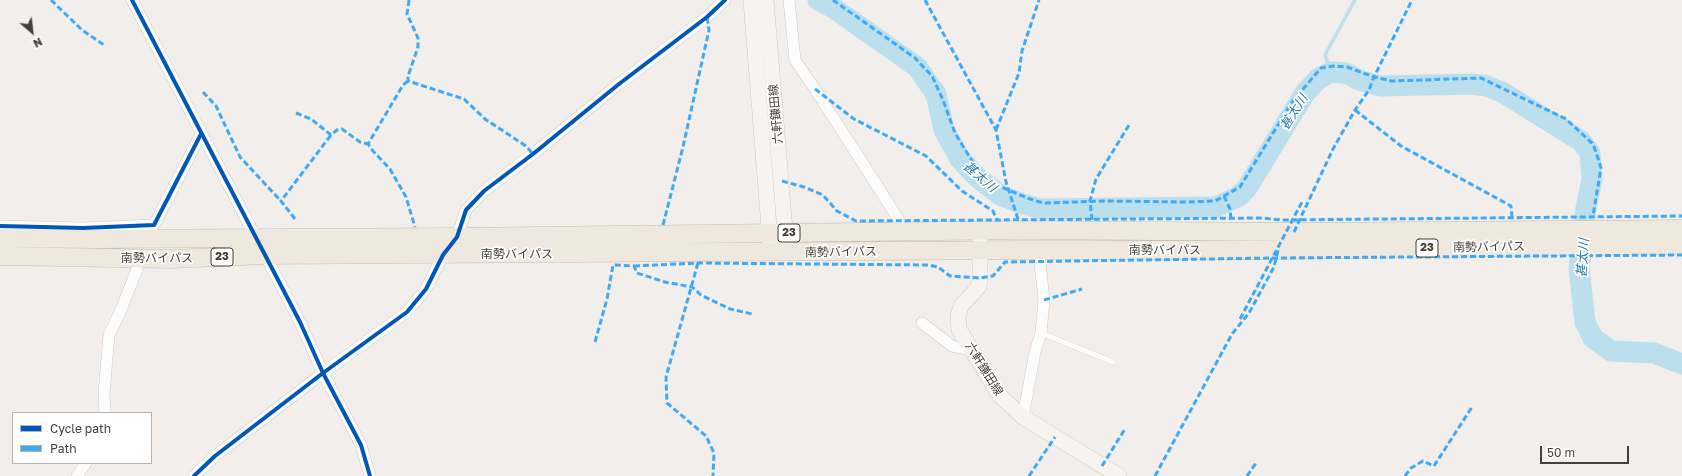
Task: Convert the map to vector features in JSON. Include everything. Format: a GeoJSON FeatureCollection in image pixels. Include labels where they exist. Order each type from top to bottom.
{"type":"FeatureCollection","features":[{"type":"Feature","properties":{"kind":"highway","name":"南勢バイパス"},"geometry":{"type":"LineString","coordinates":[[0,256],[171,259],[266,255],[443,255],[980,250],[1278,250],[1583,238],[1682,229]]}},
{"type":"Feature","properties":{"kind":"highway","name":"南勢バイパス"},"geometry":{"type":"LineString","coordinates":[[0,238],[102,239],[457,237],[980,232],[1028,230],[1294,232],[1583,238],[1682,245]]}},
{"type":"Feature","properties":{"kind":"main road","name":"六軒鎌田線"},"geometry":{"type":"LineString","coordinates":[[751,0],[778,233]]}},
{"type":"Feature","properties":{"kind":"main road","name":"六軒鎌田線"},"geometry":{"type":"LineString","coordinates":[[766,0],[779,252]]}},
{"type":"Feature","properties":{"kind":"main road","name":"六軒鎌田線"},"geometry":{"type":"LineString","coordinates":[[980,232],[978,286],[961,306],[958,316],[959,329],[1000,396],[1023,417],[1119,476]]}},
{"type":"Feature","properties":{"kind":"street"},"geometry":{"type":"LineString","coordinates":[[132,0],[300,322],[323,373],[361,445],[370,476]]}},
{"type":"Feature","properties":{"kind":"street"},"geometry":{"type":"LineString","coordinates":[[194,476],[215,456],[323,373],[407,312],[426,289],[443,255],[457,237],[466,210],[484,191],[534,154],[620,84],[707,17],[725,0]]}},
{"type":"Feature","properties":{"kind":"street"},"geometry":{"type":"LineString","coordinates":[[789,0],[795,60],[899,220]]}},
{"type":"Feature","properties":{"kind":"street"},"geometry":{"type":"LineString","coordinates":[[0,226],[83,228],[154,225],[201,134]]}},
{"type":"Feature","properties":{"kind":"street"},"geometry":{"type":"LineString","coordinates":[[1023,417],[1035,352],[1041,333],[1044,300],[1040,262]]}},
{"type":"Feature","properties":{"kind":"street"},"geometry":{"type":"LineString","coordinates":[[106,412],[104,393],[109,335],[122,310],[137,269]]}},
{"type":"Feature","properties":{"kind":"street"},"geometry":{"type":"LineString","coordinates":[[922,323],[952,346],[973,351]]}},
{"type":"Feature","properties":{"kind":"street"},"geometry":{"type":"LineString","coordinates":[[77,476],[85,464]]}},
{"type":"Feature","properties":{"kind":"lane"},"geometry":{"type":"LineString","coordinates":[[1041,333],[1113,362]]}},
{"type":"Feature","properties":{"kind":"waterway","name":"甚太川"},"geometry":{"type":"LineString","coordinates":[[818,0],[832,7],[917,67],[936,94],[944,130],[960,159],[978,178],[1000,195],[1041,209],[1216,207],[1239,196],[1247,188],[1305,93],[1318,79],[1331,72],[1346,73],[1359,80],[1380,86],[1472,84],[1486,86],[1502,92],[1581,141],[1590,153],[1592,179],[1586,208],[1579,268],[1585,322],[1593,338],[1611,351],[1654,353],[1682,364]]}},
{"type":"Feature","properties":{"kind":"waterway"},"geometry":{"type":"LineString","coordinates":[[1331,72],[1325,55],[1355,0]]}},
{"type":"Feature","properties":{"kind":"marked path"},"geometry":{"type":"LineString","coordinates":[[51,0],[82,30],[104,45]]}},
{"type":"Feature","properties":{"kind":"marked path"},"geometry":{"type":"LineString","coordinates":[[409,0],[407,14],[418,38],[418,47],[408,76],[408,81],[464,99],[485,119],[526,146],[533,154]]}},
{"type":"Feature","properties":{"kind":"marked path"},"geometry":{"type":"LineString","coordinates":[[833,0],[915,58],[932,76],[943,100],[955,133],[977,169],[994,184],[1043,203],[1105,201],[1215,201],[1240,187],[1292,102],[1321,68],[1334,66],[1347,67],[1374,77],[1392,81],[1481,78],[1566,119],[1593,144],[1601,168],[1593,216]]}},
{"type":"Feature","properties":{"kind":"marked path"},"geometry":{"type":"LineString","coordinates":[[925,0],[996,130],[1006,182],[1018,219]]}},
{"type":"Feature","properties":{"kind":"marked path"},"geometry":{"type":"LineString","coordinates":[[996,130],[1019,73],[1022,51],[1039,0]]}},
{"type":"Feature","properties":{"kind":"marked path"},"geometry":{"type":"LineString","coordinates":[[1294,232],[1333,149],[1355,110],[1369,90],[1412,0]]}},
{"type":"Feature","properties":{"kind":"marked path"},"geometry":{"type":"LineString","coordinates":[[663,225],[683,147],[709,30],[707,17]]}},
{"type":"Feature","properties":{"kind":"marked path"},"geometry":{"type":"LineString","coordinates":[[408,81],[403,85],[368,144],[390,169],[406,197],[415,227]]}},
{"type":"Feature","properties":{"kind":"marked path"},"geometry":{"type":"LineString","coordinates":[[815,89],[854,119],[926,156],[962,191],[993,211],[997,220]]}},
{"type":"Feature","properties":{"kind":"marked path"},"geometry":{"type":"LineString","coordinates":[[203,92],[216,106],[240,157],[281,201]]}},
{"type":"Feature","properties":{"kind":"marked path"},"geometry":{"type":"LineString","coordinates":[[1355,110],[1401,146],[1511,206],[1512,217]]}},
{"type":"Feature","properties":{"kind":"marked path"},"geometry":{"type":"LineString","coordinates":[[296,113],[311,119],[331,135],[337,130],[342,129],[360,142],[368,144]]}},
{"type":"Feature","properties":{"kind":"marked path"},"geometry":{"type":"LineString","coordinates":[[1092,220],[1090,201],[1096,179],[1129,125]]}},
{"type":"Feature","properties":{"kind":"marked path"},"geometry":{"type":"LineString","coordinates":[[295,219],[281,201],[331,135]]}},
{"type":"Feature","properties":{"kind":"marked path"},"geometry":{"type":"LineString","coordinates":[[782,181],[804,187],[823,195],[837,211],[856,221],[1262,218],[1282,220],[1682,216]]}},
{"type":"Feature","properties":{"kind":"marked path"},"geometry":{"type":"LineString","coordinates":[[1224,196],[1230,209],[1231,219]]}},
{"type":"Feature","properties":{"kind":"marked path"},"geometry":{"type":"LineString","coordinates":[[1240,319],[1302,202]]}},
{"type":"Feature","properties":{"kind":"marked path"},"geometry":{"type":"LineString","coordinates":[[1155,476],[1232,334],[1249,313],[1274,267],[1278,250]]}},
{"type":"Feature","properties":{"kind":"marked path"},"geometry":{"type":"LineString","coordinates":[[634,266],[698,263],[928,265],[938,267],[950,276],[980,278],[993,276],[1005,262],[1275,258],[1682,255]]}},
{"type":"Feature","properties":{"kind":"marked path"},"geometry":{"type":"LineString","coordinates":[[698,263],[666,377],[667,403],[706,436],[714,453],[713,476]]}},
{"type":"Feature","properties":{"kind":"marked path"},"geometry":{"type":"LineString","coordinates":[[595,342],[607,299],[613,265],[634,266],[637,273],[665,282],[692,287],[701,295],[730,309],[752,314]]}},
{"type":"Feature","properties":{"kind":"marked path"},"geometry":{"type":"LineString","coordinates":[[1044,300],[1082,289]]}},
{"type":"Feature","properties":{"kind":"marked path"},"geometry":{"type":"LineString","coordinates":[[1405,476],[1411,468],[1423,461],[1434,466],[1472,407]]}},
{"type":"Feature","properties":{"kind":"marked path"},"geometry":{"type":"LineString","coordinates":[[1102,466],[1125,429]]}},
{"type":"Feature","properties":{"kind":"marked path"},"geometry":{"type":"LineString","coordinates":[[1029,476],[1055,437]]}},
{"type":"Feature","properties":{"kind":"marked path"},"geometry":{"type":"LineString","coordinates":[[1247,476],[1256,463]]}},
{"type":"Feature","properties":{"kind":"cycle path"},"geometry":{"type":"LineString","coordinates":[[132,0],[300,322],[323,373],[361,445],[370,476]]}},
{"type":"Feature","properties":{"kind":"cycle path"},"geometry":{"type":"LineString","coordinates":[[194,476],[215,456],[323,373],[407,312],[426,289],[443,255],[457,237],[466,210],[484,191],[533,154],[619,84],[707,17],[725,0]]}},
{"type":"Feature","properties":{"kind":"cycle path"},"geometry":{"type":"LineString","coordinates":[[0,226],[83,228],[154,225],[201,134]]}}]}
